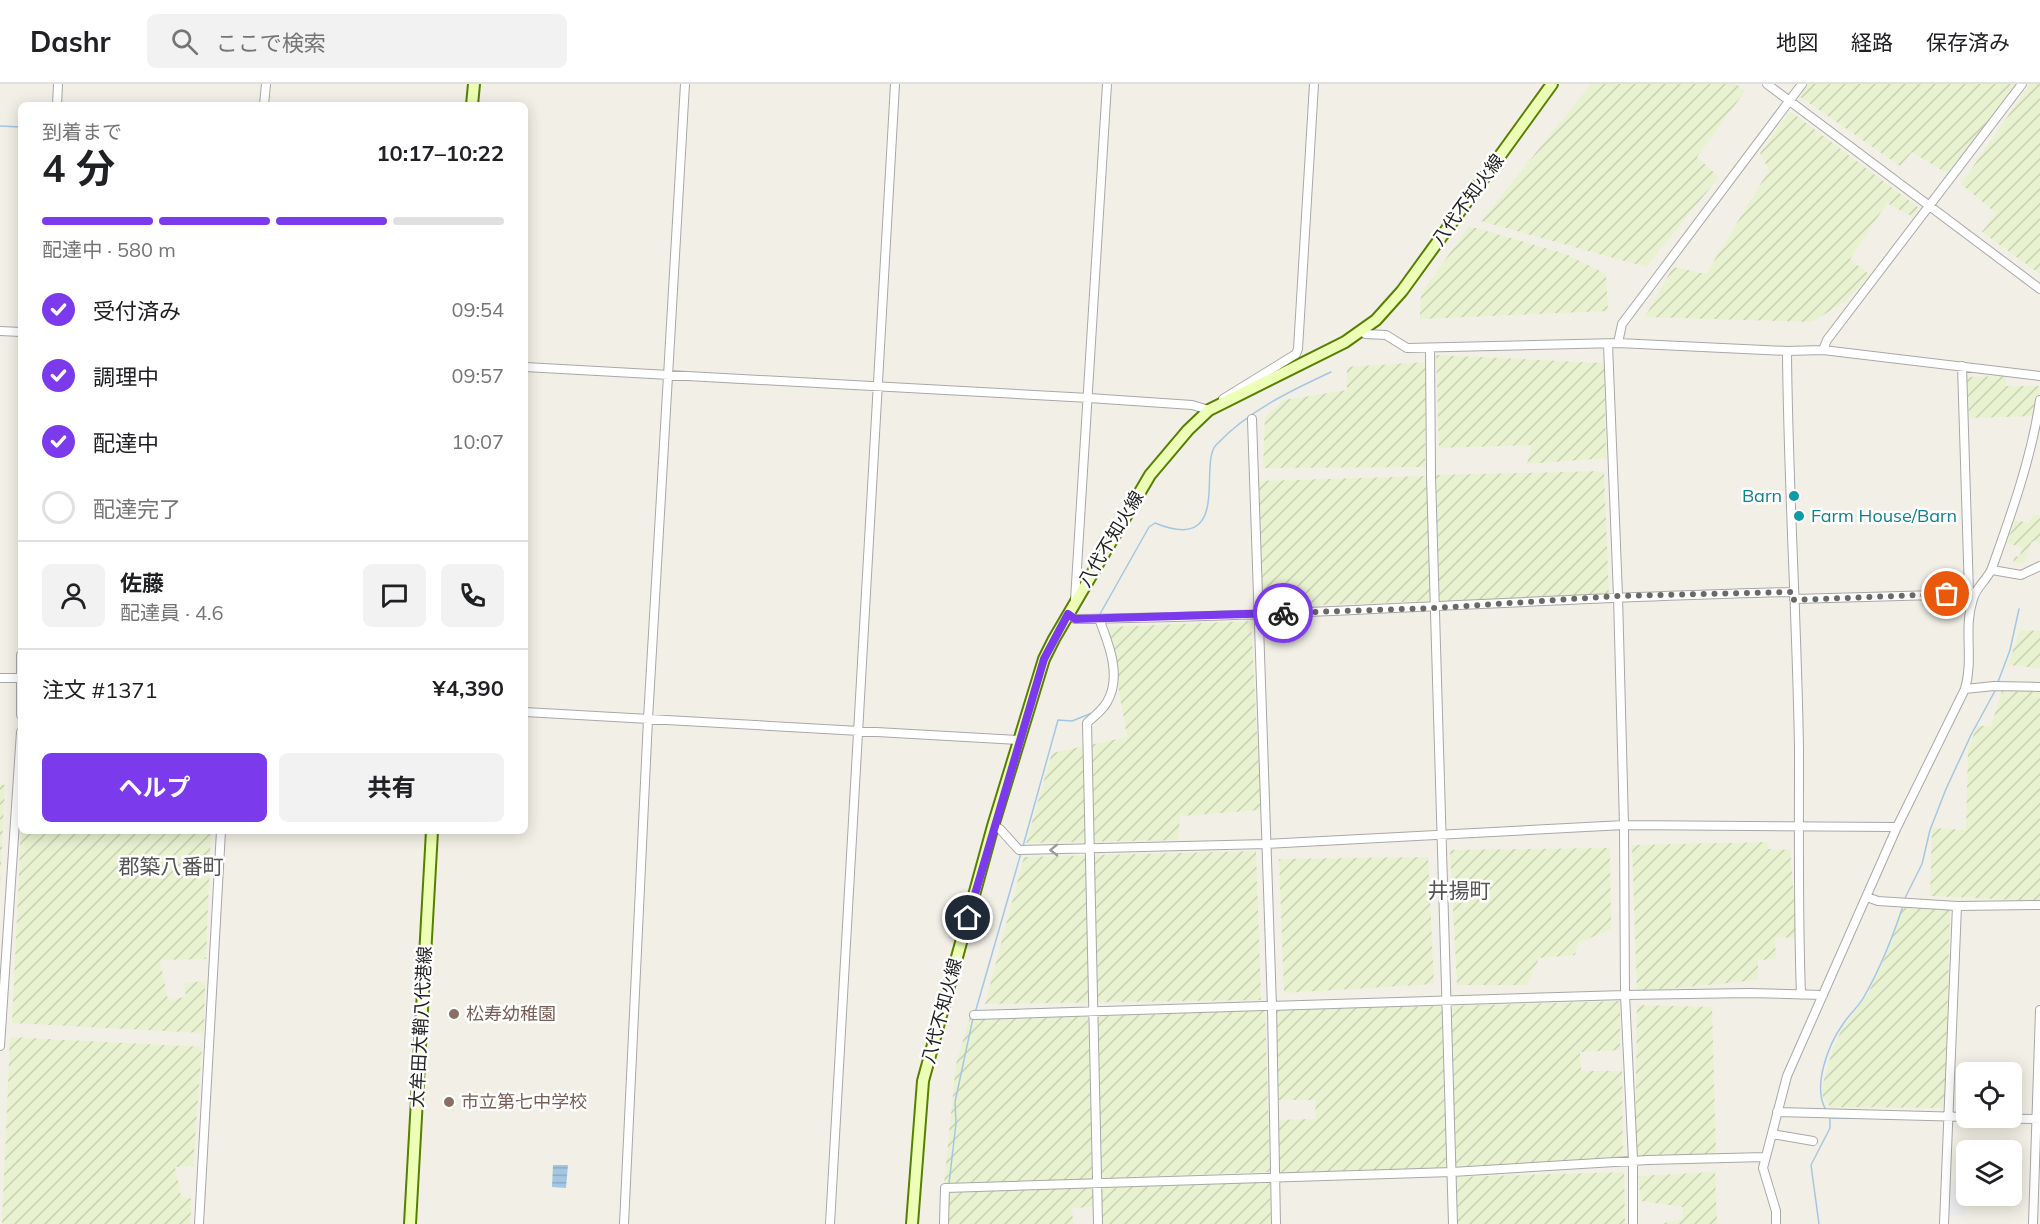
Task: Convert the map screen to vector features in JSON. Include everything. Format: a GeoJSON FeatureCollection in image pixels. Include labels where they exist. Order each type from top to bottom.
{"type":"FeatureCollection","features":[{"type":"Feature","properties":{"kind":"main road"},"geometry":{"type":"LineString","coordinates":[[472,102],[474,84]]}},
{"type":"Feature","properties":{"kind":"main road","name":"八代不知火線"},"geometry":{"type":"LineString","coordinates":[[912,1224],[923,1081],[993,826],[1044,659],[1075,600],[1150,475],[1206,409],[1363,330],[1389,307],[1552,84]]}},
{"type":"Feature","properties":{"kind":"main road","name":"大牟田大鞘八代港線"},"geometry":{"type":"LineString","coordinates":[[410,1224],[432,834]]}},
{"type":"Feature","properties":{"kind":"street"},"geometry":{"type":"LineString","coordinates":[[57,102],[58,84]]}},
{"type":"Feature","properties":{"kind":"street"},"geometry":{"type":"LineString","coordinates":[[264,102],[266,84]]}},
{"type":"Feature","properties":{"kind":"street"},"geometry":{"type":"LineString","coordinates":[[624,1224],[648,719],[685,84]]}},
{"type":"Feature","properties":{"kind":"street"},"geometry":{"type":"LineString","coordinates":[[830,1224],[895,84]]}},
{"type":"Feature","properties":{"kind":"street"},"geometry":{"type":"LineString","coordinates":[[1075,600],[1107,84]]}},
{"type":"Feature","properties":{"kind":"street"},"geometry":{"type":"LineString","coordinates":[[528,367],[1089,398],[1206,409],[1296,354],[1298,348],[1314,84]]}},
{"type":"Feature","properties":{"kind":"street"},"geometry":{"type":"LineString","coordinates":[[1767,84],[2040,289]]}},
{"type":"Feature","properties":{"kind":"street"},"geometry":{"type":"LineString","coordinates":[[1618,343],[1622,324],[1802,84]]}},
{"type":"Feature","properties":{"kind":"street"},"geometry":{"type":"LineString","coordinates":[[1823,350],[1827,340],[2022,84]]}},
{"type":"Feature","properties":{"kind":"street"},"geometry":{"type":"LineString","coordinates":[[1363,330],[1365,334],[1386,336],[1407,348],[1618,343],[1787,351],[1823,350],[2040,376]]}},
{"type":"Feature","properties":{"kind":"street"},"geometry":{"type":"LineString","coordinates":[[0,331],[18,332]]}},
{"type":"Feature","properties":{"kind":"street"},"geometry":{"type":"LineString","coordinates":[[1608,344],[1618,596],[1624,825],[1625,995],[1633,1160],[1633,1224]]}},
{"type":"Feature","properties":{"kind":"street"},"geometry":{"type":"LineString","coordinates":[[1430,348],[1435,608],[1453,1224]]}},
{"type":"Feature","properties":{"kind":"street"},"geometry":{"type":"LineString","coordinates":[[1787,351],[1788,471],[1798,751],[1797,826],[1801,995]]}},
{"type":"Feature","properties":{"kind":"street"},"geometry":{"type":"LineString","coordinates":[[1776,1224],[1776,1210],[1765,1179],[1765,1157],[1787,1076],[1897,827],[1965,689],[1971,669],[1969,612],[1972,594],[1962,366]]}},
{"type":"Feature","properties":{"kind":"street"},"geometry":{"type":"LineString","coordinates":[[1068,614],[1075,619],[1099,619],[1258,614],[1435,608],[1618,596],[1972,594],[1992,570],[2029,449],[2040,400]]}},
{"type":"Feature","properties":{"kind":"street"},"geometry":{"type":"LineString","coordinates":[[1252,419],[1272,1007],[1276,1224]]}},
{"type":"Feature","properties":{"kind":"street"},"geometry":{"type":"LineString","coordinates":[[1992,570],[2021,575],[2040,566]]}},
{"type":"Feature","properties":{"kind":"street"},"geometry":{"type":"LineString","coordinates":[[1098,1224],[1087,723],[1106,704],[1113,678],[1112,658],[1099,619]]}},
{"type":"Feature","properties":{"kind":"street"},"geometry":{"type":"LineString","coordinates":[[0,678],[18,678]]}},
{"type":"Feature","properties":{"kind":"street"},"geometry":{"type":"LineString","coordinates":[[1965,689],[1997,686],[2040,687]]}},
{"type":"Feature","properties":{"kind":"street"},"geometry":{"type":"LineString","coordinates":[[528,712],[1020,740]]}},
{"type":"Feature","properties":{"kind":"street"},"geometry":{"type":"LineString","coordinates":[[0,1046],[18,777]]}},
{"type":"Feature","properties":{"kind":"street"},"geometry":{"type":"LineString","coordinates":[[993,826],[1000,829],[1017,848],[1090,849],[1267,844],[1624,825],[1897,827]]}},
{"type":"Feature","properties":{"kind":"street"},"geometry":{"type":"LineString","coordinates":[[199,1224],[221,834]]}},
{"type":"Feature","properties":{"kind":"street"},"geometry":{"type":"LineString","coordinates":[[1867,897],[1878,901],[1957,906],[2040,904]]}},
{"type":"Feature","properties":{"kind":"street"},"geometry":{"type":"LineString","coordinates":[[1944,1224],[1957,906]]}},
{"type":"Feature","properties":{"kind":"street"},"geometry":{"type":"LineString","coordinates":[[974,1015],[1625,995],[1750,993],[1823,995]]}},
{"type":"Feature","properties":{"kind":"street"},"geometry":{"type":"LineString","coordinates":[[2033,1224],[2040,1010]]}},
{"type":"Feature","properties":{"kind":"street"},"geometry":{"type":"LineString","coordinates":[[1777,1112],[1956,1118]]}},
{"type":"Feature","properties":{"kind":"street"},"geometry":{"type":"LineString","coordinates":[[2022,1120],[2038,1121]]}},
{"type":"Feature","properties":{"kind":"street"},"geometry":{"type":"LineString","coordinates":[[1772,1134],[1813,1142]]}},
{"type":"Feature","properties":{"kind":"street"},"geometry":{"type":"LineString","coordinates":[[944,1224],[945,1188],[1452,1172],[1633,1160],[1765,1157]]}},
{"type":"Feature","properties":{"kind":"green space"},"geometry":{"type":"Polygon","coordinates":[[[1591,84],[1736,84],[1745,91],[1697,157],[1719,177],[1646,267],[1481,221],[1591,84]]]}},
{"type":"Feature","properties":{"kind":"green space"},"geometry":{"type":"Polygon","coordinates":[[[1808,84],[2015,84],[1948,174],[1912,152],[1900,166],[1799,96],[1808,84]]]}},
{"type":"Feature","properties":{"kind":"green space"},"geometry":{"type":"Polygon","coordinates":[[[2030,84],[2040,84],[2040,274],[1982,232],[1996,213],[1961,184],[2030,84]]]}},
{"type":"Feature","properties":{"kind":"green space"},"geometry":{"type":"Polygon","coordinates":[[[1790,111],[1919,208],[1913,217],[1887,203],[1850,259],[1870,275],[1847,300],[1812,322],[1645,317],[1673,267],[1706,274],[1769,170],[1760,153],[1790,111]]]}},
{"type":"Feature","properties":{"kind":"green space"},"geometry":{"type":"Polygon","coordinates":[[[1469,226],[1566,254],[1606,274],[1608,311],[1420,319],[1421,294],[1469,226]]]}},
{"type":"Feature","properties":{"kind":"green space"},"geometry":{"type":"Polygon","coordinates":[[[1436,355],[1604,363],[1606,458],[1527,464],[1532,445],[1439,448],[1436,355]]]}},
{"type":"Feature","properties":{"kind":"green space"},"geometry":{"type":"Polygon","coordinates":[[[1426,362],[1425,467],[1263,468],[1265,417],[1284,400],[1347,390],[1347,367],[1426,362]]]}},
{"type":"Feature","properties":{"kind":"green space"},"geometry":{"type":"Polygon","coordinates":[[[2006,376],[2006,386],[2040,386],[2038,416],[1969,418],[1967,377],[2006,376]]]}},
{"type":"Feature","properties":{"kind":"green space"},"geometry":{"type":"Polygon","coordinates":[[[1604,471],[1609,597],[1439,602],[1436,475],[1604,471]]]}},
{"type":"Feature","properties":{"kind":"green space"},"geometry":{"type":"Polygon","coordinates":[[[1427,476],[1431,601],[1262,607],[1258,481],[1427,476]]]}},
{"type":"Feature","properties":{"kind":"green space"},"geometry":{"type":"Polygon","coordinates":[[[2034,514],[2040,515],[2040,545],[2035,540],[2031,543],[2024,564],[2013,562],[2015,556],[2019,557],[2023,548],[2007,543],[2015,520],[2029,523],[2034,514]]]}},
{"type":"Feature","properties":{"kind":"green space"},"geometry":{"type":"Polygon","coordinates":[[[1251,621],[1261,810],[1180,816],[1178,840],[1026,843],[1052,753],[1127,737],[1108,627],[1251,621]]]}},
{"type":"Feature","properties":{"kind":"green space"},"geometry":{"type":"Polygon","coordinates":[[[2020,630],[2040,631],[2040,668],[2008,665],[2020,630]]]}},
{"type":"Feature","properties":{"kind":"green space"},"geometry":{"type":"Polygon","coordinates":[[[2002,691],[2040,692],[2040,901],[1930,896],[1932,828],[1966,830],[1968,750],[1977,726],[1991,726],[2002,691]]]}},
{"type":"Feature","properties":{"kind":"green space"},"geometry":{"type":"Polygon","coordinates":[[[0,784],[5,785],[0,885],[0,784]]]}},
{"type":"Feature","properties":{"kind":"green space"},"geometry":{"type":"Polygon","coordinates":[[[21,834],[211,834],[206,959],[160,960],[168,1000],[186,997],[184,983],[205,981],[204,1033],[12,1023],[21,834]]]}},
{"type":"Feature","properties":{"kind":"green space"},"geometry":{"type":"Polygon","coordinates":[[[1769,842],[1768,849],[1790,850],[1797,938],[1775,937],[1776,959],[1758,960],[1758,980],[1637,992],[1632,845],[1769,842]]]}},
{"type":"Feature","properties":{"kind":"green space"},"geometry":{"type":"Polygon","coordinates":[[[1610,848],[1611,929],[1578,943],[1575,955],[1539,958],[1527,985],[1457,985],[1450,850],[1610,848]]]}},
{"type":"Feature","properties":{"kind":"green space"},"geometry":{"type":"Polygon","coordinates":[[[1256,851],[1261,1000],[985,1004],[1024,857],[1256,851]]]}},
{"type":"Feature","properties":{"kind":"green space"},"geometry":{"type":"Polygon","coordinates":[[[1428,857],[1434,984],[1284,993],[1279,859],[1428,857]]]}},
{"type":"Feature","properties":{"kind":"green space"},"geometry":{"type":"Polygon","coordinates":[[[1903,904],[1950,907],[1945,1108],[1830,1107],[1822,1095],[1822,1087],[1833,1048],[1843,1027],[1868,994],[1886,955],[1903,904]]]}},
{"type":"Feature","properties":{"kind":"green space"},"geometry":{"type":"Polygon","coordinates":[[[1620,1001],[1620,1050],[1580,1052],[1581,1071],[1622,1071],[1623,1164],[1454,1168],[1451,1006],[1620,1001]]]}},
{"type":"Feature","properties":{"kind":"green space"},"geometry":{"type":"Polygon","coordinates":[[[1637,1005],[1712,1007],[1716,1154],[1635,1157],[1637,1005]]]}},
{"type":"Feature","properties":{"kind":"green space"},"geometry":{"type":"Polygon","coordinates":[[[1442,1006],[1447,1168],[1278,1173],[1275,1120],[1316,1119],[1315,1100],[1275,1100],[1273,1009],[1442,1006]]]}},
{"type":"Feature","properties":{"kind":"green space"},"geometry":{"type":"Polygon","coordinates":[[[1265,1011],[1270,1172],[1099,1178],[1096,1014],[1265,1011]]]}},
{"type":"Feature","properties":{"kind":"green space"},"geometry":{"type":"Polygon","coordinates":[[[1088,1015],[1093,1179],[944,1184],[956,1064],[970,1017],[1088,1015]]]}},
{"type":"Feature","properties":{"kind":"green space"},"geometry":{"type":"Polygon","coordinates":[[[10,1037],[202,1047],[193,1166],[175,1167],[181,1196],[192,1199],[190,1224],[2,1224],[10,1037]]]}},
{"type":"Feature","properties":{"kind":"green space"},"geometry":{"type":"Polygon","coordinates":[[[1624,1172],[1625,1224],[1455,1224],[1454,1177],[1624,1172]]]}},
{"type":"Feature","properties":{"kind":"green space"},"geometry":{"type":"Polygon","coordinates":[[[1715,1172],[1717,1224],[1660,1224],[1682,1219],[1683,1207],[1641,1201],[1638,1176],[1715,1172]]]}},
{"type":"Feature","properties":{"kind":"green space"},"geometry":{"type":"Polygon","coordinates":[[[1270,1182],[1271,1224],[1102,1224],[1100,1188],[1270,1182]]]}},
{"type":"Feature","properties":{"kind":"green space"},"geometry":{"type":"Polygon","coordinates":[[[1093,1187],[1093,1207],[1072,1208],[1073,1224],[947,1224],[947,1192],[1093,1187]]]}},
{"type":"Feature","properties":{"kind":"shaded area"},"geometry":{"type":"Polygon","coordinates":[[[1949,1180],[1956,1180],[1956,1206],[1965,1206],[1965,1216],[1947,1215],[1949,1180]]]}},
{"type":"Feature","properties":{"kind":"water"},"geometry":{"type":"Polygon","coordinates":[[[553,1165],[568,1165],[566,1188],[552,1187],[553,1165]]]}},
{"type":"Feature","properties":{"kind":"waterway"},"geometry":{"type":"LineString","coordinates":[[0,126],[18,127]]}},
{"type":"Feature","properties":{"kind":"waterway"},"geometry":{"type":"LineString","coordinates":[[1100,614],[1149,527],[1155,523],[1179,530],[1195,527],[1204,517],[1208,503],[1211,455],[1216,445],[1256,412],[1285,394],[1331,372]]}},
{"type":"Feature","properties":{"kind":"waterway"},"geometry":{"type":"LineString","coordinates":[[1998,682],[2010,650],[2019,609]]}},
{"type":"Feature","properties":{"kind":"waterway"},"geometry":{"type":"LineString","coordinates":[[1905,898],[1922,864],[1930,830],[1946,789],[1996,689]]}},
{"type":"Feature","properties":{"kind":"waterway"},"geometry":{"type":"LineString","coordinates":[[1023,846],[1058,720],[1072,721],[1092,713]]}},
{"type":"Feature","properties":{"kind":"waterway"},"geometry":{"type":"LineString","coordinates":[[975,1013],[1021,853]]}},
{"type":"Feature","properties":{"kind":"waterway"},"geometry":{"type":"LineString","coordinates":[[1826,1110],[1822,1101],[1821,1078],[1827,1054],[1837,1033],[1871,984],[1903,906]]}},
{"type":"Feature","properties":{"kind":"waterway"},"geometry":{"type":"LineString","coordinates":[[949,1184],[956,1123],[955,1102],[973,1018]]}},
{"type":"Feature","properties":{"kind":"waterway"},"geometry":{"type":"LineString","coordinates":[[1819,1224],[1811,1165],[1830,1128],[1830,1117]]}},
{"type":"Feature","properties":{"kind":"waterway"},"geometry":{"type":"LineString","coordinates":[[1832,1118],[1851,1118]]}},
{"type":"Feature","properties":{"kind":"way so far"},"geometry":{"type":"LineString","coordinates":[[1283,613],[1435,608],[1618,596],[1793,592],[1794,600],[1947,594]]}},
{"type":"Feature","properties":{"kind":"place","name":"Barn"},"geometry":{"type":"Point","coordinates":[1794,496]}},
{"type":"Feature","properties":{"kind":"place","name":"Farm House/Barn"},"geometry":{"type":"Point","coordinates":[1799,516]}},
{"type":"Feature","properties":{"kind":"place","name":"松寿幼稚園"},"geometry":{"type":"Point","coordinates":[454,1014]}},
{"type":"Feature","properties":{"kind":"place","name":"市立第七中学校"},"geometry":{"type":"Point","coordinates":[449,1102]}},
{"type":"Feature","properties":{"kind":"district","name":"郡築八番町"},"geometry":{"type":"Point","coordinates":[171,867]}},
{"type":"Feature","properties":{"kind":"district","name":"井揚町"},"geometry":{"type":"Point","coordinates":[1459,891]}},
{"type":"Feature","properties":{"kind":"route"},"geometry":{"type":"LineString","coordinates":[[968,918],[993,826],[1044,659],[1068,614],[1075,619],[1283,613]]}}]}
